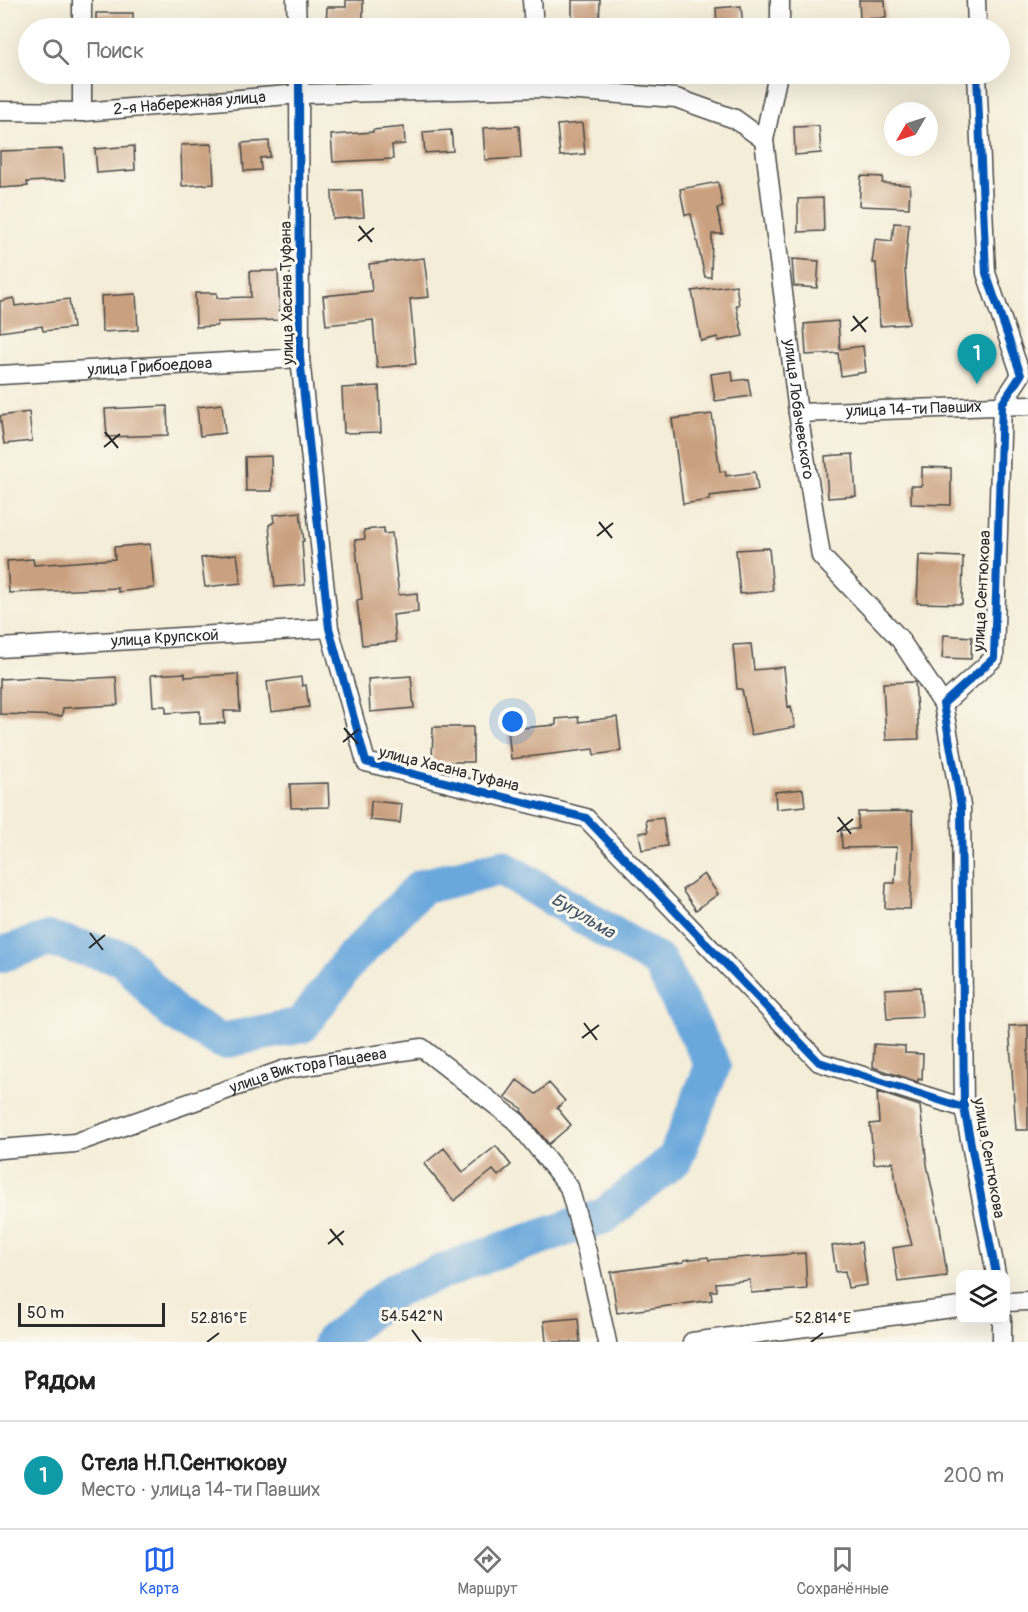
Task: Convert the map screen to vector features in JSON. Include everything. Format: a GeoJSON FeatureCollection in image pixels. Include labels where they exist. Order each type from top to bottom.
{"type":"FeatureCollection","features":[{"type":"Feature","properties":{"kind":"street"},"geometry":{"type":"LineString","coordinates":[[82,0],[82,18]]}},
{"type":"Feature","properties":{"kind":"street"},"geometry":{"type":"LineString","coordinates":[[296,0],[297,18]]}},
{"type":"Feature","properties":{"kind":"street"},"geometry":{"type":"LineString","coordinates":[[532,0],[533,18]]}},
{"type":"Feature","properties":{"kind":"street"},"geometry":{"type":"LineString","coordinates":[[780,0],[780,18]]}},
{"type":"Feature","properties":{"kind":"street"},"geometry":{"type":"LineString","coordinates":[[976,0],[977,18]]}},
{"type":"Feature","properties":{"kind":"street"},"geometry":{"type":"LineString","coordinates":[[82,84],[82,112]]}},
{"type":"Feature","properties":{"kind":"street","name":"улица Хасана Туфана"},"geometry":{"type":"LineString","coordinates":[[300,84],[300,358],[329,628],[366,762],[586,818],[819,1062],[964,1108]]}},
{"type":"Feature","properties":{"kind":"street","name":"2-я Набережная улица"},"geometry":{"type":"LineString","coordinates":[[0,111],[82,112],[300,94],[482,84]]}},
{"type":"Feature","properties":{"kind":"street","name":"2-я Набережная улица"},"geometry":{"type":"LineString","coordinates":[[561,84],[676,98],[735,119],[764,140]]}},
{"type":"Feature","properties":{"kind":"street","name":"улица Лобачевского"},"geometry":{"type":"LineString","coordinates":[[776,84],[764,140],[798,413],[821,556],[899,638],[943,704]]}},
{"type":"Feature","properties":{"kind":"street"},"geometry":{"type":"LineString","coordinates":[[978,84],[986,273],[1021,375],[1002,404]]}},
{"type":"Feature","properties":{"kind":"street","name":"улица Грибоедова"},"geometry":{"type":"LineString","coordinates":[[0,375],[300,358]]}},
{"type":"Feature","properties":{"kind":"street","name":"улица 14-ти Павших"},"geometry":{"type":"LineString","coordinates":[[798,413],[1002,404],[1028,405]]}},
{"type":"Feature","properties":{"kind":"street","name":"улица Сентюкова"},"geometry":{"type":"LineString","coordinates":[[995,1270],[964,1108],[961,806],[943,704],[994,658],[1002,404]]}},
{"type":"Feature","properties":{"kind":"street","name":"улица Крупской"},"geometry":{"type":"LineString","coordinates":[[0,648],[329,628]]}},
{"type":"Feature","properties":{"kind":"street","name":"улица Виктора Пацаева"},"geometry":{"type":"LineString","coordinates":[[0,1149],[75,1143],[286,1069],[422,1048],[517,1122],[569,1188],[608,1342]]}},
{"type":"Feature","properties":{"kind":"street"},"geometry":{"type":"LineString","coordinates":[[1010,1302],[1028,1301]]}},
{"type":"Feature","properties":{"kind":"street"},"geometry":{"type":"LineString","coordinates":[[692,1342],[956,1308]]}},
{"type":"Feature","properties":{"kind":"street"},"geometry":{"type":"LineString","coordinates":[[1002,1324],[1002,1342]]}},
{"type":"Feature","properties":{"kind":"building"},"geometry":{"type":"Polygon","coordinates":[[[346,0],[363,0],[363,18],[326,18],[327,7],[346,7],[346,0]]]}},
{"type":"Feature","properties":{"kind":"building"},"geometry":{"type":"Polygon","coordinates":[[[572,0],[600,0],[599,18],[572,18],[572,0]]]}},
{"type":"Feature","properties":{"kind":"building"},"geometry":{"type":"Polygon","coordinates":[[[859,0],[885,0],[886,18],[860,18],[859,0]]]}},
{"type":"Feature","properties":{"kind":"building"},"geometry":{"type":"Polygon","coordinates":[[[741,6],[742,18],[716,18],[716,8],[741,6]]]}},
{"type":"Feature","properties":{"kind":"building"},"geometry":{"type":"Polygon","coordinates":[[[96,13],[133,13],[133,18],[96,18],[96,13]]]}},
{"type":"Feature","properties":{"kind":"building"},"geometry":{"type":"Polygon","coordinates":[[[582,123],[585,154],[560,156],[557,125],[582,123]]]}},
{"type":"Feature","properties":{"kind":"building"},"geometry":{"type":"Polygon","coordinates":[[[519,126],[521,158],[485,160],[483,128],[519,126]]]}},
{"type":"Feature","properties":{"kind":"building"},"geometry":{"type":"Polygon","coordinates":[[[819,126],[821,153],[795,155],[794,127],[819,126]]]}},
{"type":"Feature","properties":{"kind":"building"},"geometry":{"type":"Polygon","coordinates":[[[404,127],[405,144],[392,145],[393,159],[333,162],[331,135],[404,127]]]}},
{"type":"Feature","properties":{"kind":"building"},"geometry":{"type":"Polygon","coordinates":[[[451,130],[453,151],[425,153],[423,132],[451,130]]]}},
{"type":"Feature","properties":{"kind":"building"},"geometry":{"type":"Polygon","coordinates":[[[269,141],[270,157],[260,158],[261,170],[244,171],[242,143],[269,141]]]}},
{"type":"Feature","properties":{"kind":"building"},"geometry":{"type":"Polygon","coordinates":[[[212,144],[214,184],[182,186],[181,145],[212,144]]]}},
{"type":"Feature","properties":{"kind":"building"},"geometry":{"type":"Polygon","coordinates":[[[134,146],[135,170],[97,173],[95,149],[134,146]]]}},
{"type":"Feature","properties":{"kind":"building"},"geometry":{"type":"Polygon","coordinates":[[[63,149],[65,180],[27,182],[28,186],[0,188],[0,151],[63,149]]]}},
{"type":"Feature","properties":{"kind":"building"},"geometry":{"type":"Polygon","coordinates":[[[861,176],[883,177],[882,183],[910,185],[909,208],[859,206],[861,176]]]}},
{"type":"Feature","properties":{"kind":"building"},"geometry":{"type":"Polygon","coordinates":[[[718,182],[723,207],[717,209],[723,234],[712,234],[711,277],[705,277],[691,214],[685,215],[680,189],[718,182]]]}},
{"type":"Feature","properties":{"kind":"building"},"geometry":{"type":"Polygon","coordinates":[[[362,190],[364,217],[333,219],[332,191],[362,190]]]}},
{"type":"Feature","properties":{"kind":"building"},"geometry":{"type":"Polygon","coordinates":[[[823,198],[824,231],[798,232],[798,199],[823,198]]]}},
{"type":"Feature","properties":{"kind":"building"},"geometry":{"type":"Polygon","coordinates":[[[894,223],[909,224],[905,269],[909,324],[880,326],[876,263],[872,263],[875,239],[892,241],[894,223]]]}},
{"type":"Feature","properties":{"kind":"building"},"geometry":{"type":"Polygon","coordinates":[[[424,258],[429,297],[410,299],[416,364],[377,368],[373,320],[326,325],[323,296],[372,291],[369,264],[424,258]]]}},
{"type":"Feature","properties":{"kind":"building"},"geometry":{"type":"Polygon","coordinates":[[[792,259],[819,261],[817,288],[794,286],[792,259]]]}},
{"type":"Feature","properties":{"kind":"building"},"geometry":{"type":"Polygon","coordinates":[[[250,271],[278,271],[280,320],[217,322],[217,326],[196,327],[195,293],[217,293],[217,298],[251,297],[250,271]]]}},
{"type":"Feature","properties":{"kind":"building"},"geometry":{"type":"Polygon","coordinates":[[[736,285],[739,305],[736,305],[743,336],[718,341],[718,337],[701,341],[692,291],[736,285]]]}},
{"type":"Feature","properties":{"kind":"building"},"geometry":{"type":"Polygon","coordinates":[[[136,294],[138,330],[102,332],[101,296],[136,294]]]}},
{"type":"Feature","properties":{"kind":"building"},"geometry":{"type":"Polygon","coordinates":[[[14,298],[15,306],[69,299],[73,328],[43,331],[42,326],[0,332],[0,301],[14,298]]]}},
{"type":"Feature","properties":{"kind":"building"},"geometry":{"type":"Polygon","coordinates":[[[838,321],[840,349],[863,346],[866,372],[841,376],[838,353],[806,355],[804,324],[838,321]]]}},
{"type":"Feature","properties":{"kind":"building"},"geometry":{"type":"Polygon","coordinates":[[[732,371],[733,381],[748,379],[751,396],[715,401],[711,374],[732,371]]]}},
{"type":"Feature","properties":{"kind":"building"},"geometry":{"type":"Polygon","coordinates":[[[379,386],[381,432],[344,433],[342,388],[379,386]]]}},
{"type":"Feature","properties":{"kind":"building"},"geometry":{"type":"Polygon","coordinates":[[[222,404],[225,433],[200,436],[197,407],[222,404]]]}},
{"type":"Feature","properties":{"kind":"building"},"geometry":{"type":"Polygon","coordinates":[[[167,406],[168,435],[107,437],[105,409],[167,406]]]}},
{"type":"Feature","properties":{"kind":"building"},"geometry":{"type":"Polygon","coordinates":[[[29,412],[32,441],[4,444],[0,416],[29,412]]]}},
{"type":"Feature","properties":{"kind":"building"},"geometry":{"type":"Polygon","coordinates":[[[712,414],[720,472],[725,471],[726,476],[755,472],[758,490],[709,496],[710,500],[683,504],[672,419],[712,414]]]}},
{"type":"Feature","properties":{"kind":"building"},"geometry":{"type":"Polygon","coordinates":[[[853,454],[856,496],[828,498],[825,456],[853,454]]]}},
{"type":"Feature","properties":{"kind":"building"},"geometry":{"type":"Polygon","coordinates":[[[271,456],[272,491],[246,491],[245,457],[271,456]]]}},
{"type":"Feature","properties":{"kind":"building"},"geometry":{"type":"Polygon","coordinates":[[[922,467],[951,468],[951,505],[911,504],[911,486],[922,486],[922,467]]]}},
{"type":"Feature","properties":{"kind":"building"},"geometry":{"type":"Polygon","coordinates":[[[300,512],[304,541],[302,541],[305,585],[275,587],[269,525],[274,522],[273,515],[300,512]]]}},
{"type":"Feature","properties":{"kind":"building"},"geometry":{"type":"Polygon","coordinates":[[[384,528],[384,534],[392,533],[399,595],[417,593],[418,612],[393,615],[396,642],[362,645],[357,600],[362,599],[355,540],[365,539],[364,530],[384,528]]]}},
{"type":"Feature","properties":{"kind":"building"},"geometry":{"type":"Polygon","coordinates":[[[150,544],[154,588],[118,592],[118,588],[9,593],[7,561],[33,559],[34,565],[115,559],[114,547],[150,544]]]}},
{"type":"Feature","properties":{"kind":"building"},"geometry":{"type":"Polygon","coordinates":[[[769,548],[773,591],[740,594],[736,550],[769,548]]]}},
{"type":"Feature","properties":{"kind":"building"},"geometry":{"type":"Polygon","coordinates":[[[237,554],[241,583],[205,587],[201,558],[237,554]]]}},
{"type":"Feature","properties":{"kind":"building"},"geometry":{"type":"Polygon","coordinates":[[[919,555],[963,557],[962,604],[917,603],[919,555]]]}},
{"type":"Feature","properties":{"kind":"building"},"geometry":{"type":"Polygon","coordinates":[[[944,635],[972,637],[971,659],[942,658],[944,635]]]}},
{"type":"Feature","properties":{"kind":"building"},"geometry":{"type":"Polygon","coordinates":[[[751,644],[754,670],[784,667],[788,707],[791,706],[795,727],[751,735],[742,689],[737,689],[733,645],[751,644]]]}},
{"type":"Feature","properties":{"kind":"building"},"geometry":{"type":"Polygon","coordinates":[[[185,673],[185,677],[238,674],[240,711],[224,711],[225,723],[200,724],[200,711],[166,713],[166,706],[153,706],[151,675],[185,673]]]}},
{"type":"Feature","properties":{"kind":"building"},"geometry":{"type":"Polygon","coordinates":[[[411,676],[414,708],[370,712],[368,679],[411,676]]]}},
{"type":"Feature","properties":{"kind":"building"},"geometry":{"type":"Polygon","coordinates":[[[36,677],[79,679],[116,677],[118,705],[63,708],[62,716],[0,714],[0,679],[36,677]]]}},
{"type":"Feature","properties":{"kind":"building"},"geometry":{"type":"Polygon","coordinates":[[[301,677],[302,686],[306,685],[309,707],[271,712],[267,682],[301,677]]]}},
{"type":"Feature","properties":{"kind":"building"},"geometry":{"type":"Polygon","coordinates":[[[915,682],[919,739],[886,740],[883,683],[915,682]]]}},
{"type":"Feature","properties":{"kind":"building"},"geometry":{"type":"Polygon","coordinates":[[[578,717],[579,722],[617,717],[621,751],[594,755],[593,749],[511,759],[508,729],[556,725],[556,719],[578,717]]]}},
{"type":"Feature","properties":{"kind":"building"},"geometry":{"type":"Polygon","coordinates":[[[433,727],[473,727],[473,762],[432,762],[433,727]]]}},
{"type":"Feature","properties":{"kind":"building"},"geometry":{"type":"Polygon","coordinates":[[[328,783],[329,807],[291,808],[290,784],[328,783]]]}},
{"type":"Feature","properties":{"kind":"building"},"geometry":{"type":"Polygon","coordinates":[[[803,789],[805,806],[776,809],[775,792],[803,789]]]}},
{"type":"Feature","properties":{"kind":"building"},"geometry":{"type":"Polygon","coordinates":[[[371,801],[402,804],[400,823],[370,820],[371,801]]]}},
{"type":"Feature","properties":{"kind":"building"},"geometry":{"type":"Polygon","coordinates":[[[912,811],[910,909],[885,908],[886,883],[895,883],[897,847],[842,848],[841,830],[858,829],[858,812],[912,811]]]}},
{"type":"Feature","properties":{"kind":"building"},"geometry":{"type":"Polygon","coordinates":[[[663,818],[667,846],[642,850],[639,833],[648,832],[646,820],[663,818]]]}},
{"type":"Feature","properties":{"kind":"building"},"geometry":{"type":"Polygon","coordinates":[[[704,874],[718,894],[696,910],[682,890],[704,874]]]}},
{"type":"Feature","properties":{"kind":"building"},"geometry":{"type":"Polygon","coordinates":[[[920,987],[922,1017],[887,1019],[885,989],[920,987]]]}},
{"type":"Feature","properties":{"kind":"building"},"geometry":{"type":"Polygon","coordinates":[[[1028,1025],[1028,1130],[1016,1130],[1009,1026],[1028,1025]]]}},
{"type":"Feature","properties":{"kind":"building"},"geometry":{"type":"Polygon","coordinates":[[[874,1044],[905,1046],[905,1053],[923,1054],[922,1080],[918,1079],[918,1082],[873,1067],[874,1044]]]}},
{"type":"Feature","properties":{"kind":"building"},"geometry":{"type":"Polygon","coordinates":[[[517,1080],[536,1094],[549,1083],[565,1101],[557,1108],[571,1125],[549,1144],[521,1111],[523,1109],[505,1097],[517,1080]]]}},
{"type":"Feature","properties":{"kind":"building"},"geometry":{"type":"Polygon","coordinates":[[[877,1092],[920,1106],[927,1165],[947,1276],[898,1282],[893,1248],[912,1245],[898,1195],[893,1162],[874,1164],[870,1124],[879,1123],[877,1092]]]}},
{"type":"Feature","properties":{"kind":"building"},"geometry":{"type":"Polygon","coordinates":[[[496,1146],[511,1165],[498,1176],[493,1170],[454,1201],[424,1164],[444,1148],[463,1172],[496,1146]]]}},
{"type":"Feature","properties":{"kind":"building"},"geometry":{"type":"Polygon","coordinates":[[[861,1242],[867,1285],[848,1288],[845,1271],[836,1272],[832,1246],[861,1242]]]}},
{"type":"Feature","properties":{"kind":"building"},"geometry":{"type":"Polygon","coordinates":[[[805,1253],[807,1289],[751,1293],[750,1280],[716,1283],[717,1291],[711,1291],[712,1300],[617,1313],[611,1272],[708,1257],[709,1260],[805,1253]]]}},
{"type":"Feature","properties":{"kind":"building"},"geometry":{"type":"Polygon","coordinates":[[[578,1318],[580,1342],[546,1342],[544,1321],[578,1318]]]}},
{"type":"Feature","properties":{"kind":"waterway","name":"Бугульма"},"geometry":{"type":"LineString","coordinates":[[0,955],[48,939],[123,958],[173,1013],[221,1041],[302,1025],[347,964],[421,887],[501,867],[659,962],[713,1065],[675,1159],[604,1216],[487,1255],[396,1289],[331,1342]]}},
{"type":"Feature","properties":{"kind":"cycle path"},"geometry":{"type":"LineString","coordinates":[[299,84],[300,358],[329,628],[366,762],[586,818],[819,1062],[964,1108]]}},
{"type":"Feature","properties":{"kind":"cycle path"},"geometry":{"type":"LineString","coordinates":[[977,84],[986,273],[1021,375],[1002,404],[994,658],[943,704],[961,806],[964,1108],[995,1270]]}},
{"type":"Feature","properties":{"kind":"place","name":"Стела Н.П.Сентюкову"},"geometry":{"type":"Point","coordinates":[977,384]}}]}
